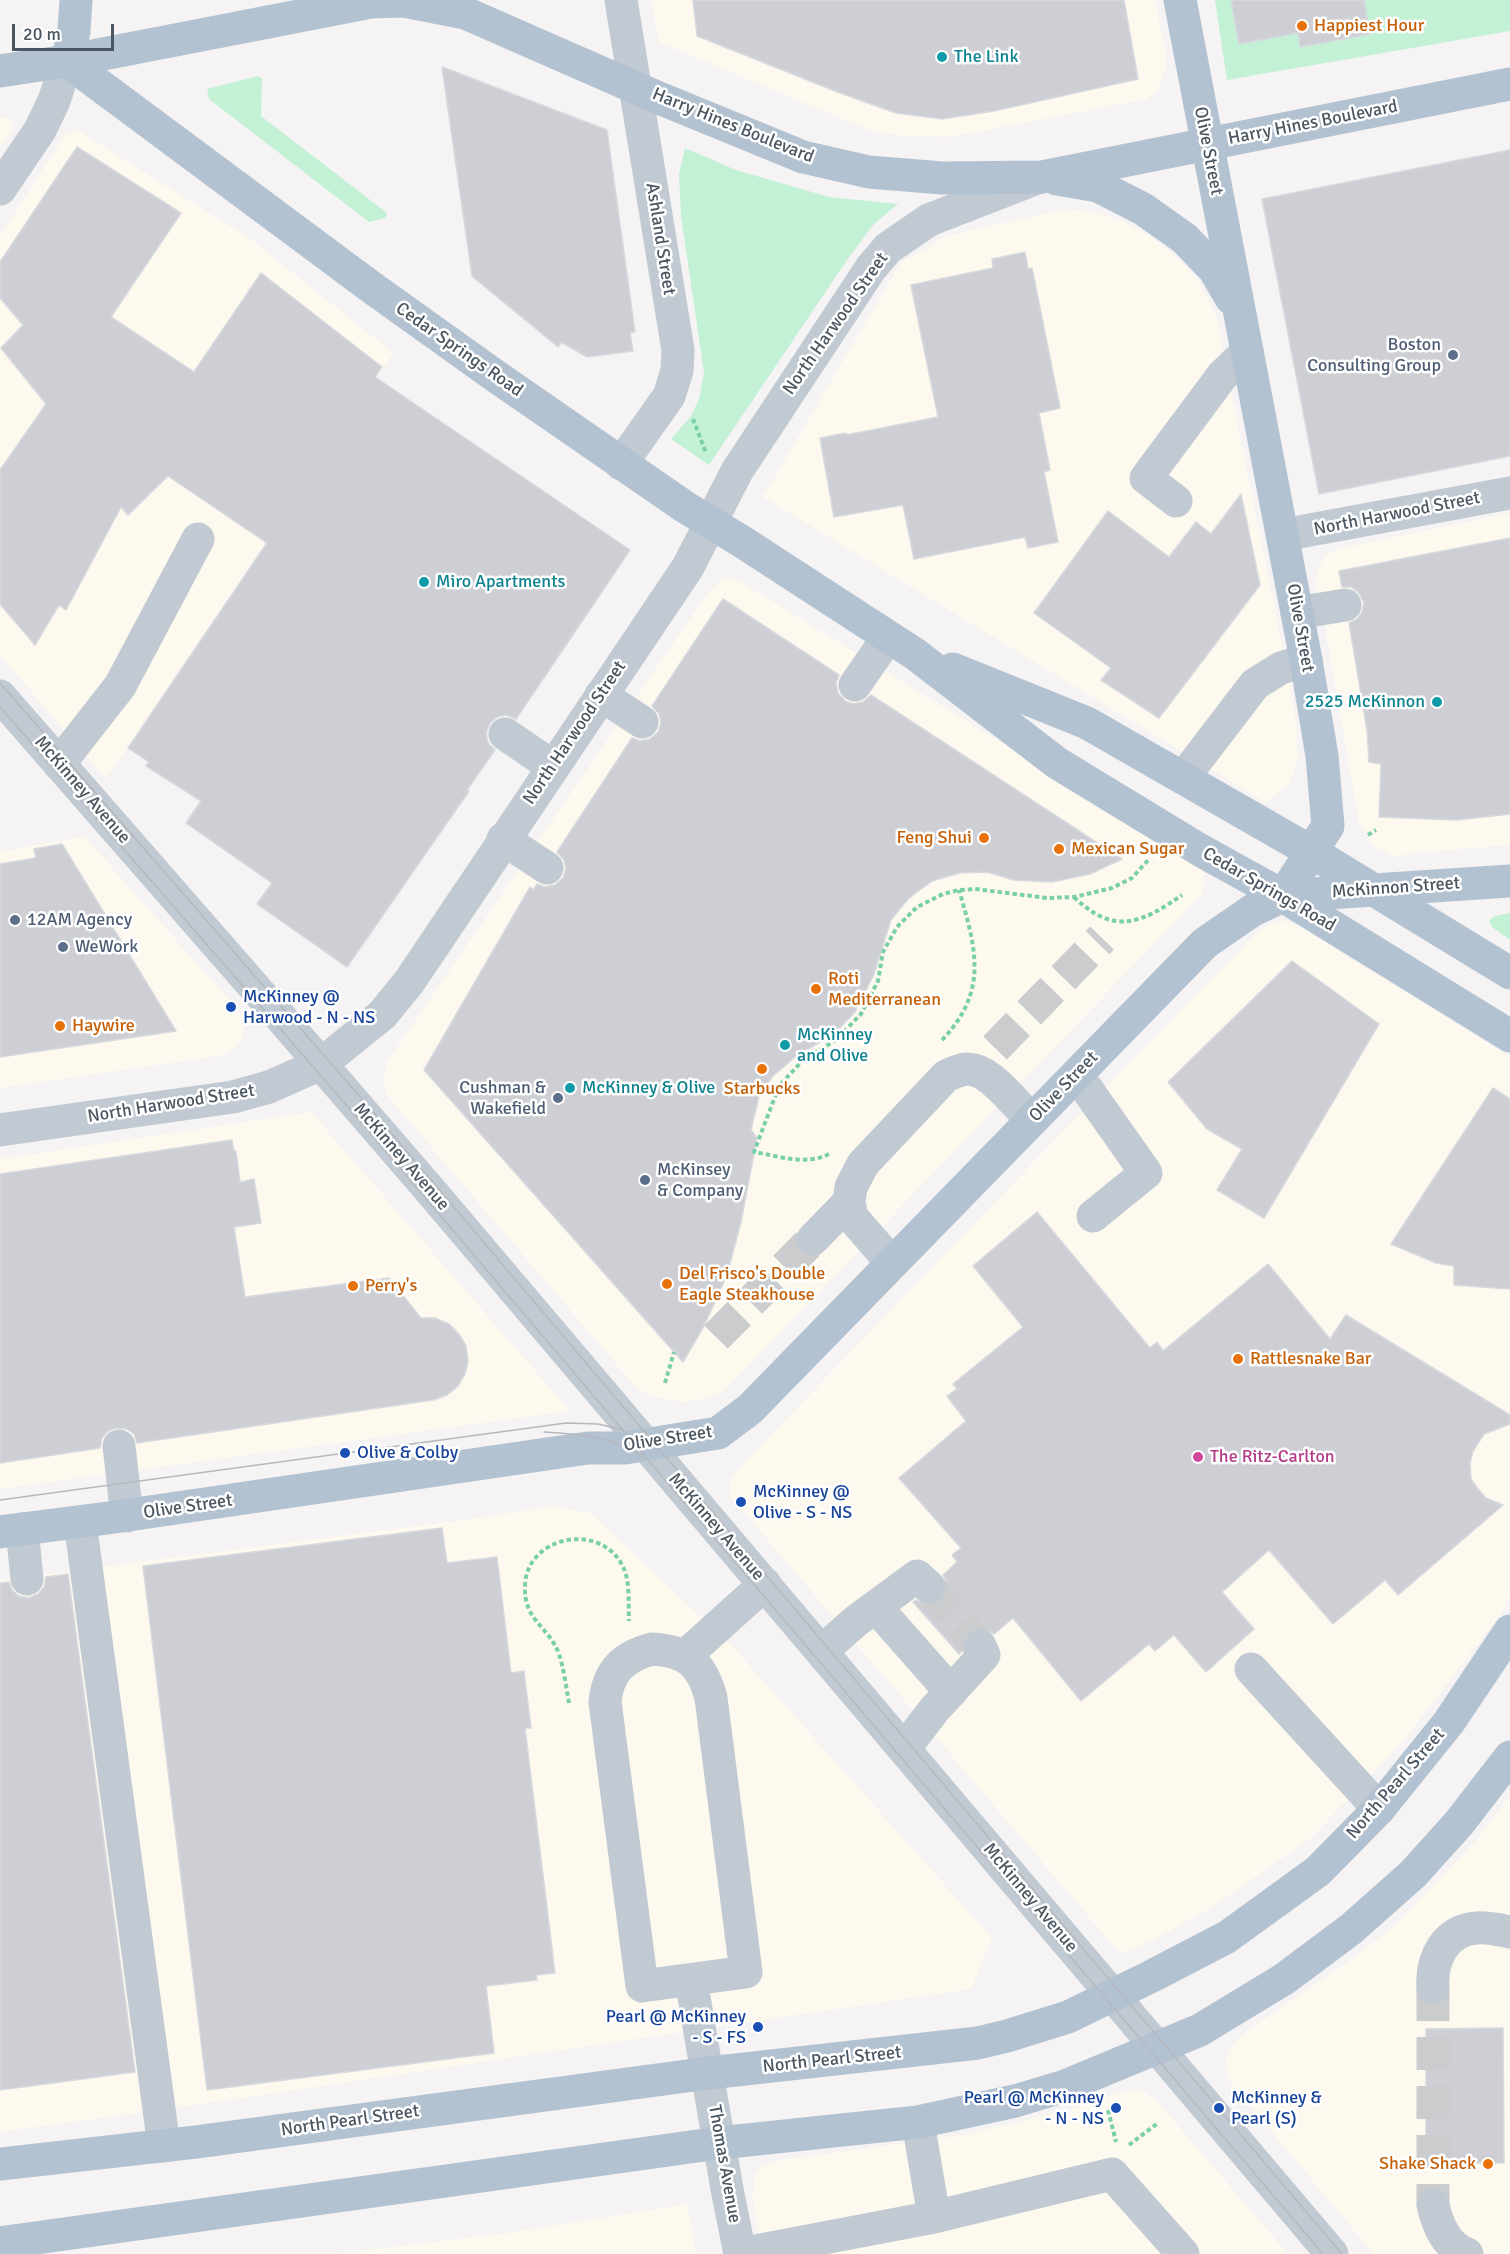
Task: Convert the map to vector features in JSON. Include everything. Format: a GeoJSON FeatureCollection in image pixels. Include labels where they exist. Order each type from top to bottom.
{"type":"FeatureCollection","features":[{"type":"Feature","properties":{"kind":"main road"},"geometry":{"type":"LineString","coordinates":[[67,61],[74,31],[76,0]]}},
{"type":"Feature","properties":{"kind":"main road","name":"Olive Street"},"geometry":{"type":"LineString","coordinates":[[1180,0],[1283,535],[1322,756],[1319,839]]}},
{"type":"Feature","properties":{"kind":"main road","name":"Harry Hines Boulevard"},"geometry":{"type":"LineString","coordinates":[[0,71],[67,61],[371,2],[405,1],[465,13],[634,87],[803,157],[869,172],[942,178],[1042,177],[1510,84]]}},
{"type":"Feature","properties":{"kind":"main road","name":"Cedar Springs Road"},"geometry":{"type":"LineString","coordinates":[[67,61],[371,287],[621,464],[915,654],[1057,763],[1200,850],[1283,896],[1510,1036]]}},
{"type":"Feature","properties":{"kind":"main road"},"geometry":{"type":"LineString","coordinates":[[1042,177],[1098,186],[1143,208],[1184,238],[1214,269],[1240,312]]}},
{"type":"Feature","properties":{"kind":"main road","name":"Cedar Springs Road"},"geometry":{"type":"LineString","coordinates":[[915,654],[1087,723],[1183,778],[1319,839],[1375,890],[1510,973]]}},
{"type":"Feature","properties":{"kind":"main road"},"geometry":{"type":"LineString","coordinates":[[1283,896],[1319,839]]}},
{"type":"Feature","properties":{"kind":"main road","name":"McKinnon Street"},"geometry":{"type":"LineString","coordinates":[[1283,896],[1510,881]]}},
{"type":"Feature","properties":{"kind":"main road","name":"Olive Street"},"geometry":{"type":"LineString","coordinates":[[11,1531],[588,1448],[625,1448],[718,1433],[750,1409],[1205,943],[1253,910],[1283,896]]}},
{"type":"Feature","properties":{"kind":"main road","name":"North Pearl Street"},"geometry":{"type":"LineString","coordinates":[[0,2164],[164,2146],[708,2073],[978,2043],[1068,2017],[1227,1937],[1318,1871],[1379,1809],[1449,1722],[1510,1631]]}},
{"type":"Feature","properties":{"kind":"main road"},"geometry":{"type":"LineString","coordinates":[[0,2243],[719,2143],[918,2122],[1015,2101],[1065,2086],[1200,2030],[1284,1979],[1352,1929],[1413,1874],[1505,1775]]}},
{"type":"Feature","properties":{"kind":"street","name":"Ashland Street"},"geometry":{"type":"LineString","coordinates":[[621,0],[678,350],[677,371],[669,396],[621,464]]}},
{"type":"Feature","properties":{"kind":"street"},"geometry":{"type":"LineString","coordinates":[[0,189],[40,130],[54,101],[67,61]]}},
{"type":"Feature","properties":{"kind":"street","name":"North Harwood Street"},"geometry":{"type":"LineString","coordinates":[[0,1131],[233,1097],[269,1087],[321,1064],[382,1015],[409,981],[688,567],[737,471],[871,268],[888,248],[929,220],[1042,177]]}},
{"type":"Feature","properties":{"kind":"street"},"geometry":{"type":"LineString","coordinates":[[1176,501],[1146,478],[1222,376],[1247,352]]}},
{"type":"Feature","properties":{"kind":"street","name":"North Harwood Street"},"geometry":{"type":"LineString","coordinates":[[1283,535],[1510,493]]}},
{"type":"Feature","properties":{"kind":"street"},"geometry":{"type":"LineString","coordinates":[[59,764],[120,686],[198,539]]}},
{"type":"Feature","properties":{"kind":"street"},"geometry":{"type":"LineString","coordinates":[[1297,613],[1345,605]]}},
{"type":"Feature","properties":{"kind":"street"},"geometry":{"type":"LineString","coordinates":[[855,685],[888,637]]}},
{"type":"Feature","properties":{"kind":"street"},"geometry":{"type":"LineString","coordinates":[[1183,778],[1255,684],[1281,669],[1306,660]]}},
{"type":"Feature","properties":{"kind":"street"},"geometry":{"type":"LineString","coordinates":[[601,695],[642,722]]}},
{"type":"Feature","properties":{"kind":"street","name":"McKinney Avenue"},"geometry":{"type":"LineString","coordinates":[[0,696],[321,1064],[765,1584],[1329,2253]]}},
{"type":"Feature","properties":{"kind":"street"},"geometry":{"type":"LineString","coordinates":[[505,734],[552,766]]}},
{"type":"Feature","properties":{"kind":"street"},"geometry":{"type":"LineString","coordinates":[[503,839],[547,868]]}},
{"type":"Feature","properties":{"kind":"street"},"geometry":{"type":"LineString","coordinates":[[892,1263],[852,1217],[849,1202],[850,1187],[863,1164],[946,1076],[985,1059],[986,1075],[1031,1120]]}},
{"type":"Feature","properties":{"kind":"street"},"geometry":{"type":"LineString","coordinates":[[1077,1075],[1146,1173],[1093,1216]]}},
{"type":"Feature","properties":{"kind":"street"},"geometry":{"type":"LineString","coordinates":[[813,1239],[849,1202]]}},
{"type":"Feature","properties":{"kind":"street"},"geometry":{"type":"LineString","coordinates":[[119,1446],[127,1516]]}},
{"type":"Feature","properties":{"kind":"street"},"geometry":{"type":"LineString","coordinates":[[80,1522],[164,2146]]}},
{"type":"Feature","properties":{"kind":"street"},"geometry":{"type":"LineString","coordinates":[[11,1531],[27,1579]]}},
{"type":"Feature","properties":{"kind":"street"},"geometry":{"type":"LineString","coordinates":[[822,1651],[917,1576],[929,1587]]}},
{"type":"Feature","properties":{"kind":"street"},"geometry":{"type":"LineString","coordinates":[[685,1656],[765,1584]]}},
{"type":"Feature","properties":{"kind":"street"},"geometry":{"type":"LineString","coordinates":[[876,1607],[951,1692]]}},
{"type":"Feature","properties":{"kind":"street"},"geometry":{"type":"LineString","coordinates":[[904,1749],[934,1710],[984,1655],[980,1646]]}},
{"type":"Feature","properties":{"kind":"street"},"geometry":{"type":"LineString","coordinates":[[652,1649],[669,1650],[685,1656],[698,1666],[707,1681],[746,1972],[692,1980],[642,1986],[604,1702],[611,1676],[622,1663],[636,1654],[652,1649]]}},
{"type":"Feature","properties":{"kind":"street"},"geometry":{"type":"LineString","coordinates":[[1251,1670],[1379,1809]]}},
{"type":"Feature","properties":{"kind":"street"},"geometry":{"type":"LineString","coordinates":[[1433,1988],[1432,1971],[1437,1955],[1447,1941],[1461,1932],[1478,1928],[1510,1932]]}},
{"type":"Feature","properties":{"kind":"street","name":"Thomas Avenue"},"geometry":{"type":"LineString","coordinates":[[692,1980],[740,2254]]}},
{"type":"Feature","properties":{"kind":"street"},"geometry":{"type":"LineString","coordinates":[[918,2122],[934,2217]]}},
{"type":"Feature","properties":{"kind":"street"},"geometry":{"type":"LineString","coordinates":[[740,2254],[934,2217],[1112,2174],[1183,2254]]}},
{"type":"Feature","properties":{"kind":"street"},"geometry":{"type":"LineString","coordinates":[[1433,2205],[1438,2224],[1448,2240],[1467,2254]]}},
{"type":"Feature","properties":{"kind":"path"},"geometry":{"type":"LineString","coordinates":[[1368,835],[1377,830]]}},
{"type":"Feature","properties":{"kind":"path"},"geometry":{"type":"LineString","coordinates":[[832,1153],[807,1161],[754,1152],[779,1086],[804,1059],[836,1040],[861,1014],[878,981],[883,952],[897,927],[917,907],[943,894],[959,890],[975,889],[1047,898],[1074,897],[1112,888],[1132,878],[1151,858]]}},
{"type":"Feature","properties":{"kind":"path"},"geometry":{"type":"LineString","coordinates":[[940,1041],[948,1033],[966,1005],[975,973],[974,940],[959,890]]}},
{"type":"Feature","properties":{"kind":"path"},"geometry":{"type":"LineString","coordinates":[[1074,897],[1087,910],[1104,918],[1123,922],[1141,919],[1159,911],[1182,896]]}},
{"type":"Feature","properties":{"kind":"path"},"geometry":{"type":"LineString","coordinates":[[665,1383],[674,1352]]}},
{"type":"Feature","properties":{"kind":"path"},"geometry":{"type":"LineString","coordinates":[[569,1703],[558,1652],[532,1618],[525,1601],[525,1583],[531,1566],[542,1552],[556,1542],[574,1538],[592,1540],[608,1549],[620,1562],[627,1578],[629,1625]]}},
{"type":"Feature","properties":{"kind":"path"},"geometry":{"type":"LineString","coordinates":[[1108,2110],[1119,2153]]}},
{"type":"Feature","properties":{"kind":"path"},"geometry":{"type":"LineString","coordinates":[[1127,2147],[1158,2123]]}},
{"type":"Feature","properties":{"kind":"shaded area","name":"The Link"},"geometry":{"type":"Polygon","coordinates":[[[651,0],[1155,0],[1167,62],[1158,90],[1147,99],[950,137],[903,136],[874,132],[659,42],[651,0]]]}},
{"type":"Feature","properties":{"kind":"shaded area"},"geometry":{"type":"Polygon","coordinates":[[[0,118],[7,118],[13,124],[13,128],[0,147],[0,118]]]}},
{"type":"Feature","properties":{"kind":"shaded area"},"geometry":{"type":"Polygon","coordinates":[[[77,130],[249,238],[393,353],[106,779],[0,655],[0,236],[65,135],[77,130]]]}},
{"type":"Feature","properties":{"kind":"shaded area"},"geometry":{"type":"Polygon","coordinates":[[[1065,209],[1093,212],[1124,222],[1151,237],[1184,264],[1198,281],[1216,316],[1294,705],[1298,757],[1289,785],[1265,802],[763,497],[901,262],[950,235],[1065,209]]]}},
{"type":"Feature","properties":{"kind":"shaded area","name":"2525 McKinnon"},"geometry":{"type":"Polygon","coordinates":[[[1510,513],[1510,845],[1414,853],[1393,857],[1374,846],[1359,823],[1315,581],[1318,568],[1326,556],[1338,549],[1510,513]]]}},
{"type":"Feature","properties":{"kind":"shaded area"},"geometry":{"type":"Polygon","coordinates":[[[728,578],[741,582],[1073,787],[1202,870],[1205,878],[1202,894],[723,1392],[704,1399],[683,1402],[649,1396],[634,1385],[390,1099],[383,1079],[387,1062],[709,591],[723,579],[728,578]]]}},
{"type":"Feature","properties":{"kind":"shaded area"},"geometry":{"type":"Polygon","coordinates":[[[84,836],[238,1010],[243,1020],[244,1030],[241,1040],[235,1048],[218,1056],[0,1088],[0,852],[84,836]]]}},
{"type":"Feature","properties":{"kind":"shaded area"},"geometry":{"type":"Polygon","coordinates":[[[1275,921],[1287,921],[1305,930],[1510,1057],[1510,1596],[1500,1615],[1403,1741],[1311,1838],[1217,1904],[1156,1939],[1123,1953],[1112,1944],[731,1497],[729,1483],[739,1468],[1129,1063],[1259,931],[1275,921]]]}},
{"type":"Feature","properties":{"kind":"shaded area"},"geometry":{"type":"Polygon","coordinates":[[[311,1112],[570,1411],[0,1489],[0,1159],[311,1112]]]}},
{"type":"Feature","properties":{"kind":"shaded area"},"geometry":{"type":"Polygon","coordinates":[[[551,1506],[590,1513],[733,1647],[992,1938],[971,1989],[0,2132],[0,1580],[479,1518],[551,1506]]]}},
{"type":"Feature","properties":{"kind":"shaded area"},"geometry":{"type":"Polygon","coordinates":[[[1510,1796],[1510,2254],[1374,2254],[1230,2082],[1226,2063],[1228,2054],[1243,2034],[1342,1966],[1392,1928],[1476,1841],[1510,1796]]]}},
{"type":"Feature","properties":{"kind":"shaded area"},"geometry":{"type":"Polygon","coordinates":[[[1133,2090],[1144,2092],[1157,2101],[1288,2254],[763,2254],[752,2195],[759,2169],[774,2161],[964,2135],[1068,2110],[1133,2090]]]}},
{"type":"Feature","properties":{"kind":"shaded area"},"geometry":{"type":"Polygon","coordinates":[[[687,2204],[696,2254],[335,2254],[508,2233],[687,2204]]]}},
{"type":"Feature","properties":{"kind":"green space"},"geometry":{"type":"Polygon","coordinates":[[[1215,0],[1510,0],[1510,31],[1227,80],[1215,0]]]}},
{"type":"Feature","properties":{"kind":"green space"},"geometry":{"type":"Polygon","coordinates":[[[258,76],[262,79],[261,116],[387,213],[385,218],[369,222],[209,99],[207,89],[258,76]]]}},
{"type":"Feature","properties":{"kind":"green space"},"geometry":{"type":"Polygon","coordinates":[[[685,148],[736,170],[829,197],[898,204],[873,225],[847,260],[709,465],[671,439],[691,416],[699,399],[704,373],[681,216],[679,174],[685,148]]]}},
{"type":"Feature","properties":{"kind":"green space"},"geometry":{"type":"Polygon","coordinates":[[[1510,913],[1510,940],[1492,927],[1489,921],[1495,916],[1510,913]]]}},
{"type":"Feature","properties":{"kind":"building","name":"The Link"},"geometry":{"type":"Polygon","coordinates":[[[693,0],[1124,0],[1138,79],[994,111],[942,119],[896,113],[697,36],[693,0]]]}},
{"type":"Feature","properties":{"kind":"building","name":"Happiest Hour"},"geometry":{"type":"Polygon","coordinates":[[[1231,0],[1364,0],[1370,34],[1300,47],[1298,33],[1239,44],[1231,0]]]}},
{"type":"Feature","properties":{"kind":"building"},"geometry":{"type":"Polygon","coordinates":[[[442,67],[607,130],[635,332],[630,333],[633,351],[587,357],[561,342],[558,347],[472,276],[442,67]]]}},
{"type":"Feature","properties":{"kind":"building"},"geometry":{"type":"Polygon","coordinates":[[[77,147],[181,213],[111,317],[194,372],[261,273],[382,367],[375,377],[630,550],[516,719],[506,715],[497,717],[490,723],[486,733],[488,743],[495,750],[347,967],[257,904],[272,883],[186,823],[201,801],[146,766],[149,762],[128,748],[267,543],[168,476],[128,515],[121,507],[66,610],[59,605],[35,645],[0,604],[0,470],[46,404],[1,348],[23,325],[0,298],[0,262],[77,147]]]}},
{"type":"Feature","properties":{"kind":"building"},"geometry":{"type":"Polygon","coordinates":[[[1510,150],[1510,456],[1319,494],[1262,199],[1510,150]]]}},
{"type":"Feature","properties":{"kind":"building"},"geometry":{"type":"Polygon","coordinates":[[[1025,252],[1028,269],[1032,268],[1060,408],[1039,413],[1050,470],[1044,472],[1058,542],[1028,548],[1025,537],[914,559],[903,505],[834,517],[820,438],[938,417],[911,285],[993,268],[992,259],[1025,252]]]}},
{"type":"Feature","properties":{"kind":"building"},"geometry":{"type":"Polygon","coordinates":[[[1241,494],[1260,585],[1159,718],[1101,680],[1111,668],[1034,613],[1108,511],[1169,557],[1196,522],[1211,534],[1241,494]]]}},
{"type":"Feature","properties":{"kind":"building","name":"2525 McKinnon"},"geometry":{"type":"Polygon","coordinates":[[[1510,538],[1510,814],[1457,820],[1379,817],[1381,764],[1369,762],[1367,730],[1349,623],[1357,619],[1364,603],[1359,593],[1351,587],[1342,587],[1339,571],[1510,538]]]}},
{"type":"Feature","properties":{"kind":"building"},"geometry":{"type":"Polygon","coordinates":[[[723,599],[839,675],[836,683],[838,693],[845,701],[853,704],[863,702],[871,695],[1122,859],[1090,874],[1052,882],[1014,880],[987,872],[959,873],[932,881],[909,898],[891,920],[874,974],[855,1012],[836,1032],[794,1058],[773,1076],[759,1096],[751,1130],[757,1138],[741,1222],[727,1275],[704,1326],[683,1362],[424,1070],[530,887],[533,890],[537,884],[545,887],[555,885],[563,878],[566,869],[564,860],[557,852],[632,738],[640,741],[650,739],[658,732],[661,723],[659,714],[652,706],[723,599]]]}},
{"type":"Feature","properties":{"kind":"building","name":"WeWork"},"geometry":{"type":"Polygon","coordinates":[[[62,844],[176,1031],[0,1057],[0,864],[36,858],[34,849],[62,844]]]}},
{"type":"Feature","properties":{"kind":"building"},"geometry":{"type":"Polygon","coordinates":[[[1292,961],[1379,1024],[1264,1218],[1217,1190],[1242,1149],[1207,1129],[1168,1082],[1292,961]]]}},
{"type":"Feature","properties":{"kind":"building"},"geometry":{"type":"Polygon","coordinates":[[[1493,1088],[1510,1099],[1510,1289],[1454,1285],[1454,1266],[1436,1263],[1391,1244],[1493,1088]]]}},
{"type":"Feature","properties":{"kind":"building"},"geometry":{"type":"Polygon","coordinates":[[[232,1140],[234,1151],[236,1151],[240,1182],[254,1179],[261,1223],[234,1227],[245,1297],[389,1278],[421,1318],[435,1318],[449,1324],[459,1334],[466,1346],[468,1361],[465,1374],[457,1387],[447,1395],[433,1400],[137,1443],[134,1434],[127,1429],[116,1428],[108,1431],[102,1438],[100,1448],[0,1463],[0,1174],[232,1140]]]}},
{"type":"Feature","properties":{"kind":"building","name":"The Ritz-Carlton"},"geometry":{"type":"Polygon","coordinates":[[[1037,1212],[1150,1348],[1157,1342],[1163,1351],[1268,1264],[1330,1339],[1346,1315],[1510,1415],[1510,1424],[1484,1434],[1473,1451],[1470,1463],[1471,1479],[1478,1489],[1486,1498],[1503,1505],[1398,1595],[1385,1580],[1333,1624],[1269,1550],[1222,1592],[1254,1629],[1206,1672],[1174,1635],[1155,1651],[1149,1644],[1081,1701],[1013,1618],[994,1634],[983,1627],[972,1629],[965,1635],[961,1643],[962,1651],[959,1654],[913,1602],[916,1600],[924,1605],[934,1605],[943,1599],[947,1590],[947,1582],[943,1575],[957,1562],[952,1555],[961,1548],[899,1478],[966,1421],[947,1396],[957,1389],[953,1384],[1023,1327],[973,1266],[1037,1212]]]}},
{"type":"Feature","properties":{"kind":"building"},"geometry":{"type":"Polygon","coordinates":[[[442,1528],[447,1563],[497,1557],[511,1673],[524,1671],[531,1728],[525,1728],[555,1973],[536,1975],[537,1980],[486,1986],[494,2053],[207,2090],[143,1566],[442,1528]]]}},
{"type":"Feature","properties":{"kind":"building"},"geometry":{"type":"Polygon","coordinates":[[[68,1574],[135,2072],[0,2090],[0,1583],[9,1582],[12,1590],[19,1596],[29,1598],[38,1594],[44,1587],[46,1577],[68,1574]]]}},
{"type":"Feature","properties":{"kind":"building"},"geometry":{"type":"Polygon","coordinates":[[[1503,2028],[1504,2163],[1426,2163],[1426,2029],[1503,2028]]]}},
{"type":"Feature","properties":{"kind":"tunnel"},"geometry":{"type":"LineString","coordinates":[[995,1048],[1102,938]]}},
{"type":"Feature","properties":{"kind":"tunnel"},"geometry":{"type":"LineString","coordinates":[[716,1337],[813,1239]]}},
{"type":"Feature","properties":{"kind":"tunnel"},"geometry":{"type":"LineString","coordinates":[[929,1587],[980,1646]]}},
{"type":"Feature","properties":{"kind":"tunnel"},"geometry":{"type":"LineString","coordinates":[[1433,1988],[1433,2205]]}},
{"type":"Feature","properties":{"kind":"tram line"},"geometry":{"type":"LineString","coordinates":[[0,683],[374,1113],[1342,2254]]}},
{"type":"Feature","properties":{"kind":"tram line"},"geometry":{"type":"LineString","coordinates":[[0,707],[349,1108],[1323,2254]]}},
{"type":"Feature","properties":{"kind":"tram line"},"geometry":{"type":"LineString","coordinates":[[0,1500],[566,1423],[598,1424],[623,1430]]}},
{"type":"Feature","properties":{"kind":"tram line"},"geometry":{"type":"LineString","coordinates":[[544,1432],[582,1435],[606,1440],[641,1456]]}},
{"type":"Feature","properties":{"kind":"place","name":"Happiest Hour"},"geometry":{"type":"Point","coordinates":[1302,26]}},
{"type":"Feature","properties":{"kind":"place","name":"The Link"},"geometry":{"type":"Point","coordinates":[942,57]}},
{"type":"Feature","properties":{"kind":"place","name":"Boston Consulting Group"},"geometry":{"type":"Point","coordinates":[1453,355]}},
{"type":"Feature","properties":{"kind":"place","name":"Miro Apartments"},"geometry":{"type":"Point","coordinates":[424,582]}},
{"type":"Feature","properties":{"kind":"place","name":"2525 McKinnon"},"geometry":{"type":"Point","coordinates":[1437,702]}},
{"type":"Feature","properties":{"kind":"place","name":"Feng Shui"},"geometry":{"type":"Point","coordinates":[984,838]}},
{"type":"Feature","properties":{"kind":"place","name":"Mexican Sugar"},"geometry":{"type":"Point","coordinates":[1059,849]}},
{"type":"Feature","properties":{"kind":"place","name":"12AM Agency"},"geometry":{"type":"Point","coordinates":[15,920]}},
{"type":"Feature","properties":{"kind":"place","name":"WeWork"},"geometry":{"type":"Point","coordinates":[63,947]}},
{"type":"Feature","properties":{"kind":"place","name":"Roti Mediterranean"},"geometry":{"type":"Point","coordinates":[816,989]}},
{"type":"Feature","properties":{"kind":"place","name":"McKinney @ Harwood - N - NS"},"geometry":{"type":"Point","coordinates":[231,1007]}},
{"type":"Feature","properties":{"kind":"place","name":"Haywire"},"geometry":{"type":"Point","coordinates":[60,1026]}},
{"type":"Feature","properties":{"kind":"place","name":"McKinney and Olive"},"geometry":{"type":"Point","coordinates":[785,1045]}},
{"type":"Feature","properties":{"kind":"place","name":"Starbucks"},"geometry":{"type":"Point","coordinates":[762,1069]}},
{"type":"Feature","properties":{"kind":"place","name":"McKinney & Olive"},"geometry":{"type":"Point","coordinates":[570,1088]}},
{"type":"Feature","properties":{"kind":"place","name":"Cushman & Wakefield"},"geometry":{"type":"Point","coordinates":[558,1098]}},
{"type":"Feature","properties":{"kind":"place","name":"McKinsey & Company"},"geometry":{"type":"Point","coordinates":[645,1180]}},
{"type":"Feature","properties":{"kind":"place","name":"Del Frisco's Double Eagle Steakhouse"},"geometry":{"type":"Point","coordinates":[667,1284]}},
{"type":"Feature","properties":{"kind":"place","name":"Perry's"},"geometry":{"type":"Point","coordinates":[353,1286]}},
{"type":"Feature","properties":{"kind":"place","name":"Rattlesnake Bar"},"geometry":{"type":"Point","coordinates":[1238,1359]}},
{"type":"Feature","properties":{"kind":"place","name":"Olive & Colby"},"geometry":{"type":"Point","coordinates":[345,1453]}},
{"type":"Feature","properties":{"kind":"place","name":"The Ritz-Carlton"},"geometry":{"type":"Point","coordinates":[1198,1457]}},
{"type":"Feature","properties":{"kind":"place","name":"McKinney @ Olive - S - NS"},"geometry":{"type":"Point","coordinates":[741,1502]}},
{"type":"Feature","properties":{"kind":"place","name":"Pearl @ McKinney - S - FS"},"geometry":{"type":"Point","coordinates":[758,2027]}},
{"type":"Feature","properties":{"kind":"place","name":"Pearl @ McKinney - N - NS"},"geometry":{"type":"Point","coordinates":[1116,2108]}},
{"type":"Feature","properties":{"kind":"place","name":"McKinney & Pearl (S)"},"geometry":{"type":"Point","coordinates":[1219,2108]}},
{"type":"Feature","properties":{"kind":"place","name":"Shake Shack"},"geometry":{"type":"Point","coordinates":[1488,2164]}}]}
